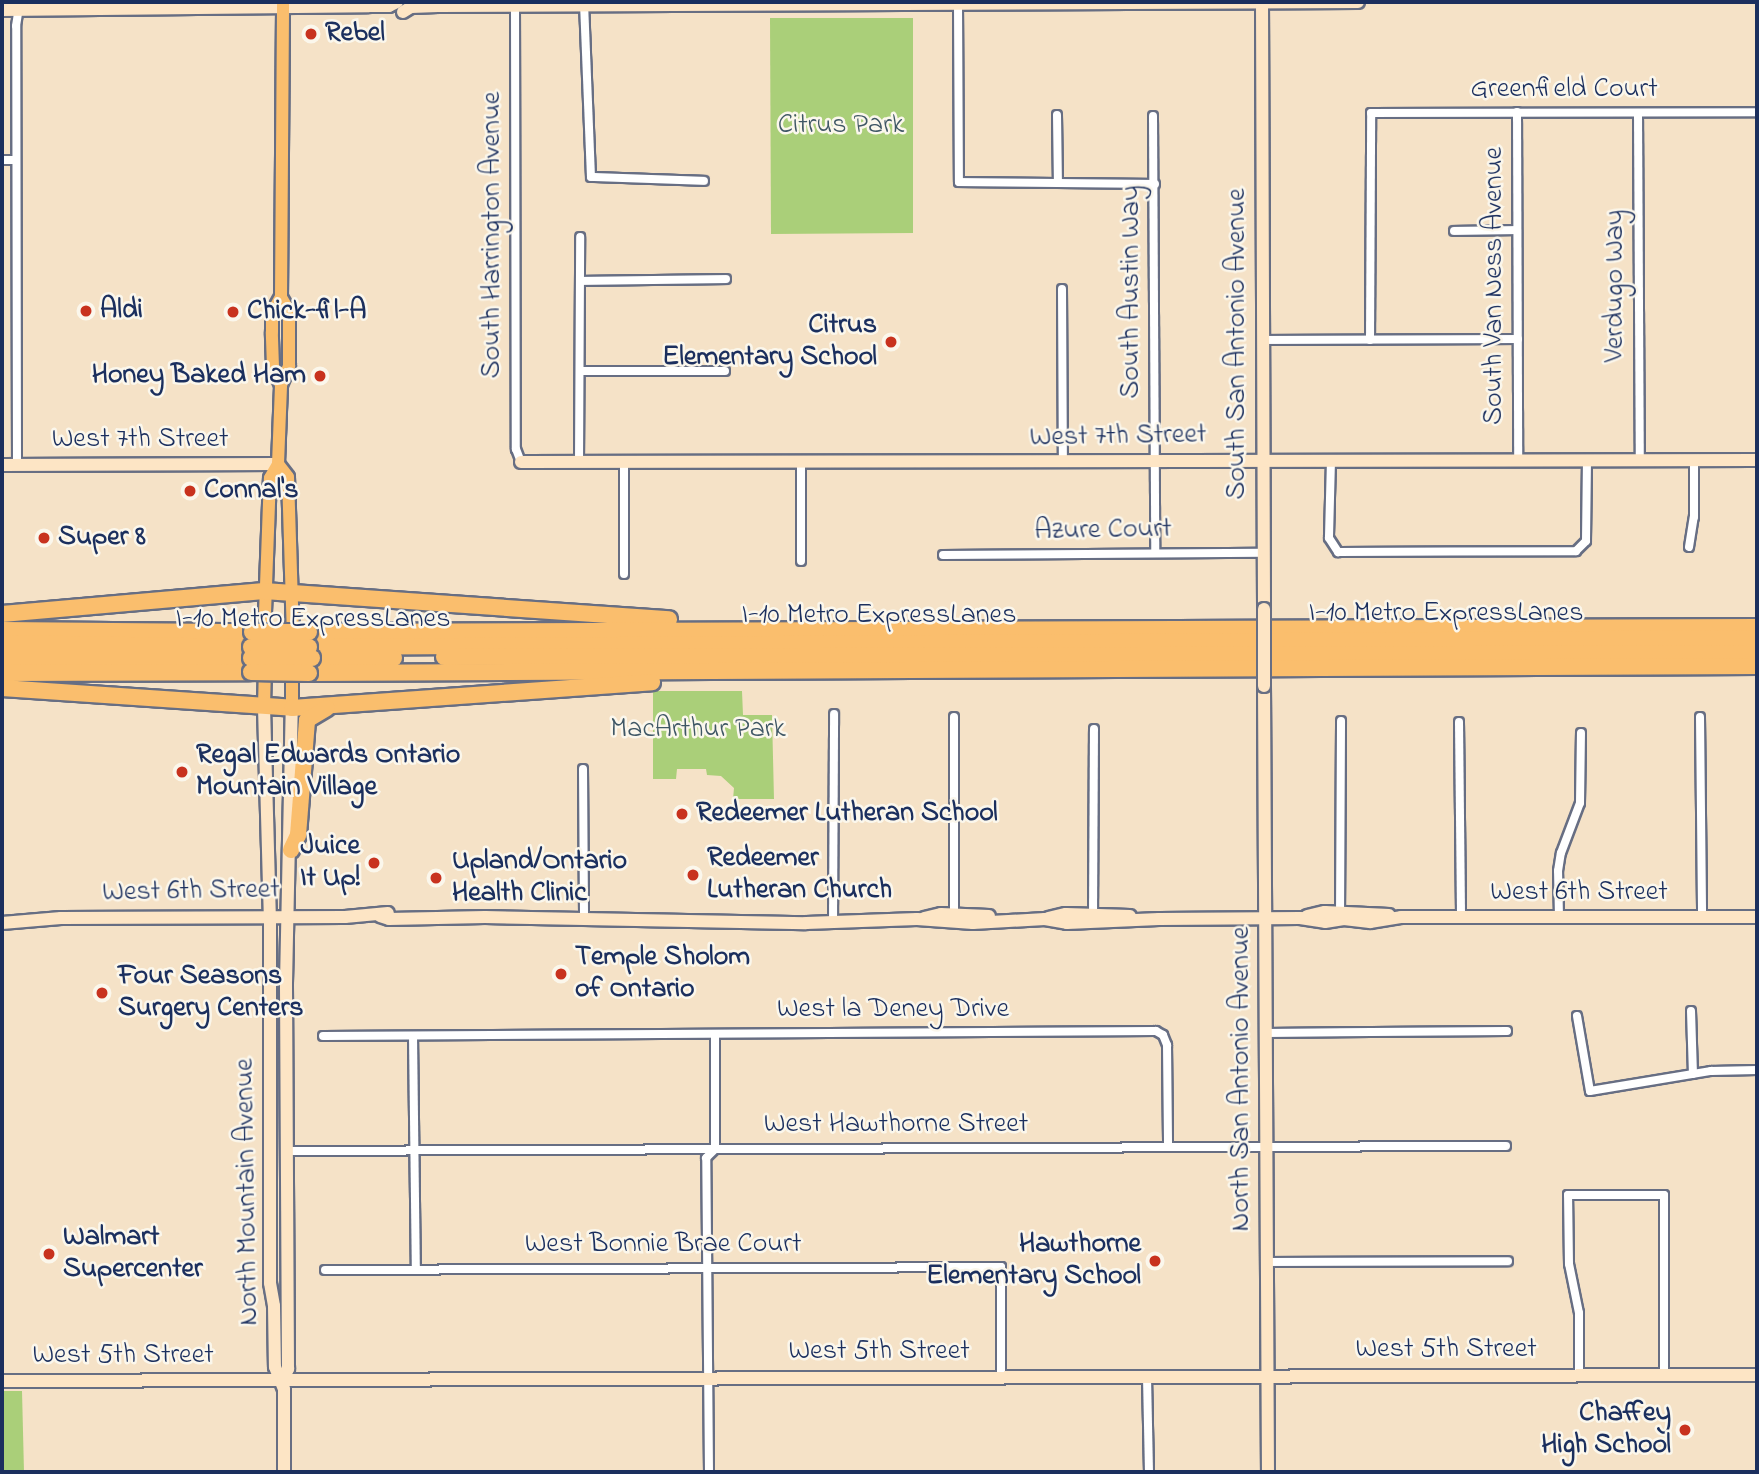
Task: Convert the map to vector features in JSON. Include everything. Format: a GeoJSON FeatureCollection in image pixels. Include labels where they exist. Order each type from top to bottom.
{"type":"FeatureCollection","features":[{"type":"Feature","properties":{"kind":"highway"},"geometry":{"type":"LineString","coordinates":[[2,614],[264,592],[651,618],[797,621],[828,629]]}},
{"type":"Feature","properties":{"kind":"highway"},"geometry":{"type":"LineString","coordinates":[[2,673],[251,652],[310,652],[584,629],[1757,627]]}},
{"type":"Feature","properties":{"kind":"highway"},"geometry":{"type":"LineString","coordinates":[[584,629],[679,643]]}},
{"type":"Feature","properties":{"kind":"highway"},"geometry":{"type":"LineString","coordinates":[[2,630],[44,630],[251,652],[310,652],[435,671],[763,672],[1757,666]]}},
{"type":"Feature","properties":{"kind":"highway"},"geometry":{"type":"LineString","coordinates":[[2,636],[44,630]]}},
{"type":"Feature","properties":{"kind":"highway","name":"I-10 Metro ExpressLanes"},"geometry":{"type":"LineString","coordinates":[[310,652],[679,643],[1757,639]]}},
{"type":"Feature","properties":{"kind":"highway","name":"I-10 Metro ExpressLanes"},"geometry":{"type":"LineString","coordinates":[[2,643],[251,652]]}},
{"type":"Feature","properties":{"kind":"highway","name":"I-10 Metro ExpressLanes"},"geometry":{"type":"LineString","coordinates":[[310,652],[644,657],[1757,653]]}},
{"type":"Feature","properties":{"kind":"highway"},"geometry":{"type":"LineString","coordinates":[[435,671],[644,657]]}},
{"type":"Feature","properties":{"kind":"highway"},"geometry":{"type":"LineString","coordinates":[[2,673],[264,707],[292,708],[666,681],[742,680],[763,672]]}},
{"type":"Feature","properties":{"kind":"highway"},"geometry":{"type":"LineString","coordinates":[[291,850],[298,835],[307,720],[331,706]]}},
{"type":"Feature","properties":{"kind":"main road"},"geometry":{"type":"LineString","coordinates":[[264,707],[264,592],[270,478],[278,464],[281,385],[272,367],[272,313],[281,297],[281,3]]}},
{"type":"Feature","properties":{"kind":"main road"},"geometry":{"type":"LineString","coordinates":[[278,464],[288,477],[293,593],[292,708]]}},
{"type":"Feature","properties":{"kind":"street","name":"South San Antonio Avenue"},"geometry":{"type":"LineString","coordinates":[[1262,2],[1264,686]]}},
{"type":"Feature","properties":{"kind":"street"},"geometry":{"type":"LineString","coordinates":[[2,10],[20,6],[281,3],[372,4],[376,12],[400,7],[430,12],[435,4],[515,6],[1358,2]]}},
{"type":"Feature","properties":{"kind":"street"},"geometry":{"type":"LineString","coordinates":[[584,4],[591,177],[704,181]]}},
{"type":"Feature","properties":{"kind":"street"},"geometry":{"type":"LineString","coordinates":[[958,4],[959,182],[1155,184]]}},
{"type":"Feature","properties":{"kind":"street"},"geometry":{"type":"LineString","coordinates":[[16,465],[16,26],[20,6]]}},
{"type":"Feature","properties":{"kind":"street","name":"South Harrington Avenue"},"geometry":{"type":"LineString","coordinates":[[515,6],[516,449],[521,462]]}},
{"type":"Feature","properties":{"kind":"street","name":"South Van Ness Avenue"},"geometry":{"type":"LineString","coordinates":[[1517,112],[1518,460]]}},
{"type":"Feature","properties":{"kind":"street","name":"Greenfield Court"},"geometry":{"type":"LineString","coordinates":[[1370,340],[1371,113],[1757,112]]}},
{"type":"Feature","properties":{"kind":"street","name":"Verdugo Way"},"geometry":{"type":"LineString","coordinates":[[1637,113],[1640,459]]}},
{"type":"Feature","properties":{"kind":"street"},"geometry":{"type":"LineString","coordinates":[[1057,115],[1058,183]]}},
{"type":"Feature","properties":{"kind":"street","name":"South Austin Way"},"geometry":{"type":"LineString","coordinates":[[1153,116],[1155,553]]}},
{"type":"Feature","properties":{"kind":"street"},"geometry":{"type":"LineString","coordinates":[[2,160],[16,160]]}},
{"type":"Feature","properties":{"kind":"street"},"geometry":{"type":"LineString","coordinates":[[1454,231],[1517,230]]}},
{"type":"Feature","properties":{"kind":"street"},"geometry":{"type":"LineString","coordinates":[[579,463],[580,237]]}},
{"type":"Feature","properties":{"kind":"street"},"geometry":{"type":"LineString","coordinates":[[580,281],[726,279]]}},
{"type":"Feature","properties":{"kind":"street"},"geometry":{"type":"LineString","coordinates":[[1062,289],[1063,463]]}},
{"type":"Feature","properties":{"kind":"street"},"geometry":{"type":"LineString","coordinates":[[1262,340],[1518,339]]}},
{"type":"Feature","properties":{"kind":"street"},"geometry":{"type":"LineString","coordinates":[[580,371],[725,371]]}},
{"type":"Feature","properties":{"kind":"street"},"geometry":{"type":"LineString","coordinates":[[1689,547],[1694,517],[1694,459]]}},
{"type":"Feature","properties":{"kind":"street"},"geometry":{"type":"LineString","coordinates":[[1331,460],[1329,538],[1338,552],[1576,551],[1582,548],[1586,541],[1587,460]]}},
{"type":"Feature","properties":{"kind":"street","name":"West 7th Street"},"geometry":{"type":"LineString","coordinates":[[521,462],[800,464],[1757,460]]}},
{"type":"Feature","properties":{"kind":"street","name":"West 7th Street"},"geometry":{"type":"LineString","coordinates":[[2,465],[278,464]]}},
{"type":"Feature","properties":{"kind":"street"},"geometry":{"type":"LineString","coordinates":[[624,464],[624,574]]}},
{"type":"Feature","properties":{"kind":"street"},"geometry":{"type":"LineString","coordinates":[[800,464],[801,561]]}},
{"type":"Feature","properties":{"kind":"street","name":"Azure Court"},"geometry":{"type":"LineString","coordinates":[[943,555],[1263,553]]}},
{"type":"Feature","properties":{"kind":"street","name":"North San Antonio Avenue"},"geometry":{"type":"LineString","coordinates":[[1264,686],[1268,1472]]}},
{"type":"Feature","properties":{"kind":"street","name":"North Mountain Avenue"},"geometry":{"type":"LineString","coordinates":[[264,707],[270,916],[270,1283],[274,1306],[275,1367],[282,1380],[284,1472]]}},
{"type":"Feature","properties":{"kind":"street","name":"North Mountain Avenue"},"geometry":{"type":"LineString","coordinates":[[282,1380],[288,1369],[288,916],[292,708]]}},
{"type":"Feature","properties":{"kind":"street"},"geometry":{"type":"LineString","coordinates":[[833,919],[834,714]]}},
{"type":"Feature","properties":{"kind":"street"},"geometry":{"type":"LineString","coordinates":[[954,717],[954,914]]}},
{"type":"Feature","properties":{"kind":"street"},"geometry":{"type":"LineString","coordinates":[[1700,717],[1702,917]]}},
{"type":"Feature","properties":{"kind":"street"},"geometry":{"type":"LineString","coordinates":[[1340,917],[1341,721]]}},
{"type":"Feature","properties":{"kind":"street"},"geometry":{"type":"LineString","coordinates":[[1459,722],[1461,918]]}},
{"type":"Feature","properties":{"kind":"street"},"geometry":{"type":"LineString","coordinates":[[1093,918],[1094,729]]}},
{"type":"Feature","properties":{"kind":"street"},"geometry":{"type":"LineString","coordinates":[[1559,917],[1561,853],[1580,803],[1581,733]]}},
{"type":"Feature","properties":{"kind":"street"},"geometry":{"type":"LineString","coordinates":[[583,769],[584,920]]}},
{"type":"Feature","properties":{"kind":"street","name":"West 6th Street"},"geometry":{"type":"LineString","coordinates":[[2,923],[61,918],[270,916],[380,916],[388,919],[485,917],[584,920],[901,920],[954,914],[1005,919],[1045,919],[1066,914],[1093,918],[1300,918],[1325,922],[1340,917],[1370,922],[1401,918],[1757,917]]}},
{"type":"Feature","properties":{"kind":"street","name":"West 6th Street"},"geometry":{"type":"LineString","coordinates":[[917,919],[974,923],[1005,919]]}},
{"type":"Feature","properties":{"kind":"street"},"geometry":{"type":"LineString","coordinates":[[1692,1011],[1693,1074]]}},
{"type":"Feature","properties":{"kind":"street"},"geometry":{"type":"LineString","coordinates":[[1577,1016],[1590,1091],[1693,1074],[1757,1070]]}},
{"type":"Feature","properties":{"kind":"street","name":"West la Deney Drive"},"geometry":{"type":"LineString","coordinates":[[323,1037],[1156,1031],[1166,1040],[1168,1147]]}},
{"type":"Feature","properties":{"kind":"street"},"geometry":{"type":"LineString","coordinates":[[1266,1033],[1507,1031]]}},
{"type":"Feature","properties":{"kind":"street"},"geometry":{"type":"LineString","coordinates":[[709,1472],[706,1158],[715,1149],[715,1034]]}},
{"type":"Feature","properties":{"kind":"street"},"geometry":{"type":"LineString","coordinates":[[413,1036],[416,1269]]}},
{"type":"Feature","properties":{"kind":"street"},"geometry":{"type":"LineString","coordinates":[[287,1131],[271,1151],[287,1156]]}},
{"type":"Feature","properties":{"kind":"street","name":"West Hawthorne Street"},"geometry":{"type":"LineString","coordinates":[[287,1156],[415,1151],[1506,1146]]}},
{"type":"Feature","properties":{"kind":"street"},"geometry":{"type":"LineString","coordinates":[[1579,1374],[1579,1312],[1569,1264],[1568,1195],[1664,1195],[1664,1374]]}},
{"type":"Feature","properties":{"kind":"street"},"geometry":{"type":"LineString","coordinates":[[1267,1262],[1508,1261]]}},
{"type":"Feature","properties":{"kind":"street","name":"West Bonnie Brae Court"},"geometry":{"type":"LineString","coordinates":[[325,1270],[1001,1267],[1001,1376]]}},
{"type":"Feature","properties":{"kind":"street","name":"West 5th Street"},"geometry":{"type":"LineString","coordinates":[[2,1381],[1757,1374]]}},
{"type":"Feature","properties":{"kind":"street"},"geometry":{"type":"LineString","coordinates":[[1147,1377],[1149,1472]]}},
{"type":"Feature","properties":{"kind":"green space","name":"Citrus Park"},"geometry":{"type":"Polygon","coordinates":[[[770,18],[913,18],[913,233],[771,234],[770,18]]]}},
{"type":"Feature","properties":{"kind":"green space","name":"MacArthur Park"},"geometry":{"type":"Polygon","coordinates":[[[653,691],[742,691],[743,715],[772,715],[774,799],[733,799],[734,788],[721,776],[707,775],[706,769],[677,769],[676,779],[653,779],[653,691]]]}},
{"type":"Feature","properties":{"kind":"green space"},"geometry":{"type":"Polygon","coordinates":[[[2,1391],[22,1391],[24,1472],[2,1472],[2,1391]]]}},
{"type":"Feature","properties":{"kind":"place","name":"Rebel"},"geometry":{"type":"Point","coordinates":[311,34]}},
{"type":"Feature","properties":{"kind":"place","name":"Aldi"},"geometry":{"type":"Point","coordinates":[86,311]}},
{"type":"Feature","properties":{"kind":"place","name":"Chick-fil-A"},"geometry":{"type":"Point","coordinates":[233,312]}},
{"type":"Feature","properties":{"kind":"place","name":"Citrus Elementary School"},"geometry":{"type":"Point","coordinates":[891,342]}},
{"type":"Feature","properties":{"kind":"place","name":"Honey Baked Ham"},"geometry":{"type":"Point","coordinates":[320,376]}},
{"type":"Feature","properties":{"kind":"place","name":"Connal's"},"geometry":{"type":"Point","coordinates":[190,491]}},
{"type":"Feature","properties":{"kind":"place","name":"Super 8"},"geometry":{"type":"Point","coordinates":[44,538]}},
{"type":"Feature","properties":{"kind":"place","name":"Regal Edwards Ontario Mountain Village"},"geometry":{"type":"Point","coordinates":[182,772]}},
{"type":"Feature","properties":{"kind":"place","name":"Redeemer Lutheran School"},"geometry":{"type":"Point","coordinates":[682,814]}},
{"type":"Feature","properties":{"kind":"place","name":"Juice It Up!"},"geometry":{"type":"Point","coordinates":[374,863]}},
{"type":"Feature","properties":{"kind":"place","name":"Redeemer Lutheran Church"},"geometry":{"type":"Point","coordinates":[693,875]}},
{"type":"Feature","properties":{"kind":"place","name":"Upland/Ontario Health Clinic"},"geometry":{"type":"Point","coordinates":[436,878]}},
{"type":"Feature","properties":{"kind":"place","name":"Temple Sholom of Ontario"},"geometry":{"type":"Point","coordinates":[561,974]}},
{"type":"Feature","properties":{"kind":"place","name":"Four Seasons Surgery Centers"},"geometry":{"type":"Point","coordinates":[102,993]}},
{"type":"Feature","properties":{"kind":"place","name":"Walmart Supercenter"},"geometry":{"type":"Point","coordinates":[49,1254]}},
{"type":"Feature","properties":{"kind":"place","name":"Hawthorne Elementary School"},"geometry":{"type":"Point","coordinates":[1155,1261]}},
{"type":"Feature","properties":{"kind":"place","name":"Chaffey High School"},"geometry":{"type":"Point","coordinates":[1685,1430]}}]}
